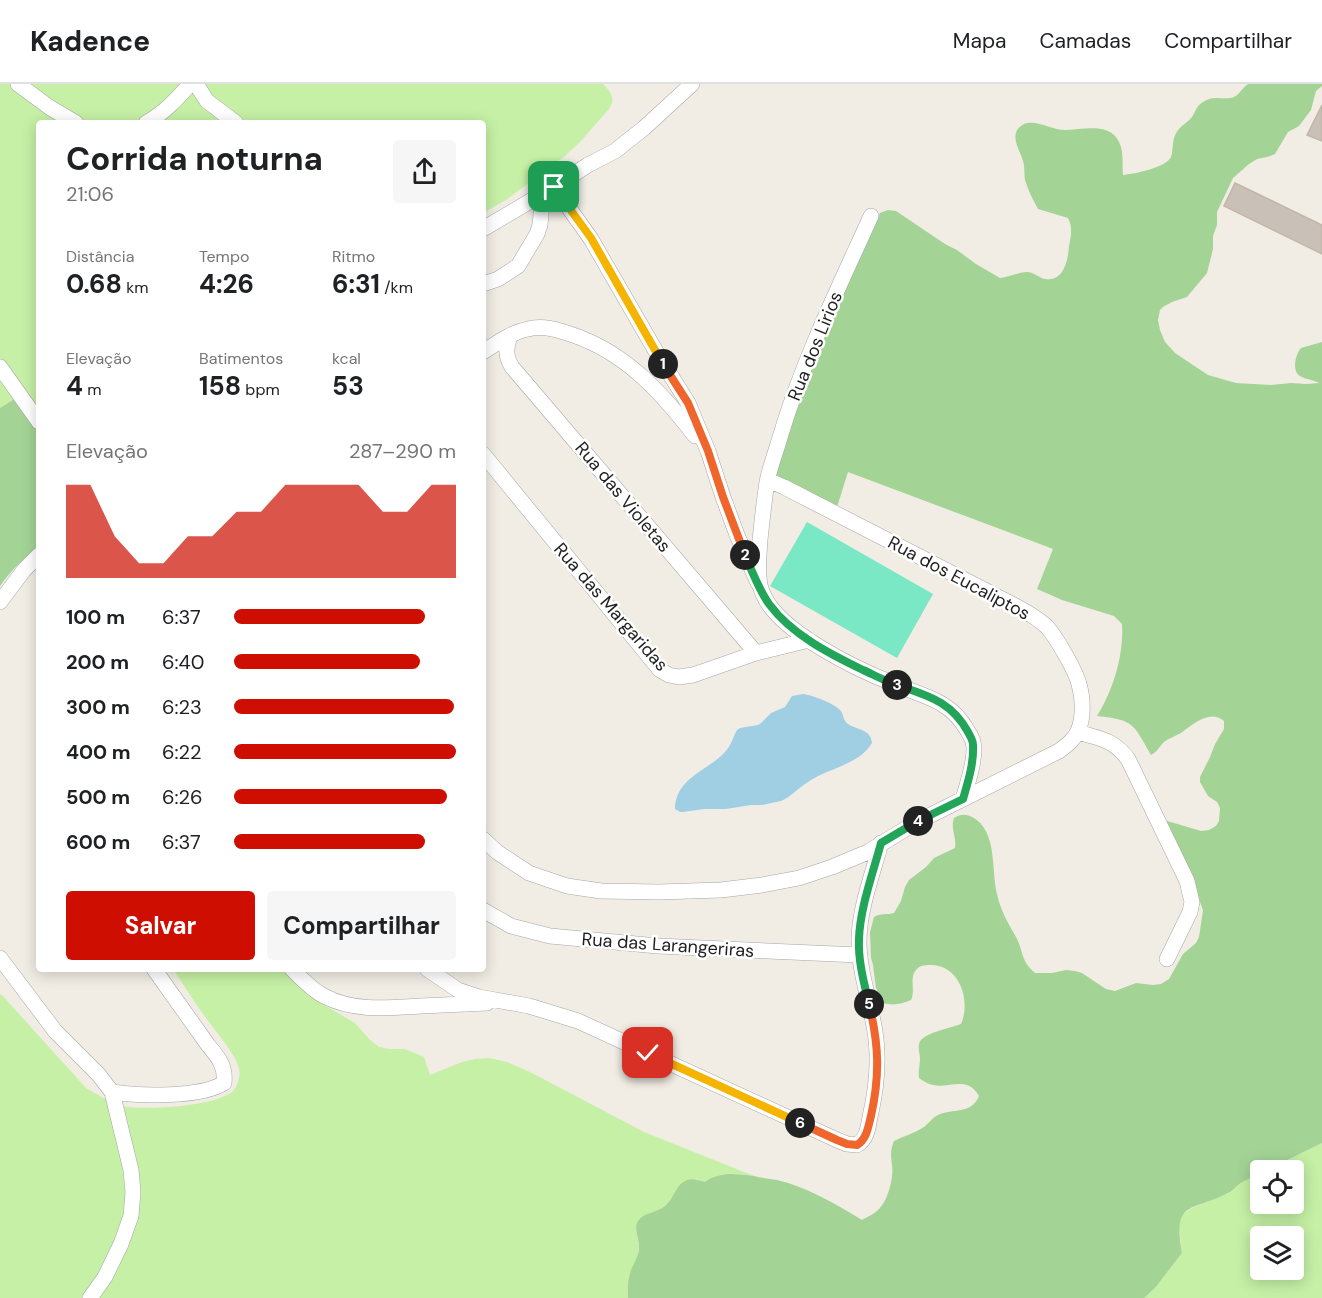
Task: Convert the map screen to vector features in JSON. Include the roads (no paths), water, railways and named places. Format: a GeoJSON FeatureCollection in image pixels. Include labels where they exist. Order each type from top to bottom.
{"type":"FeatureCollection","features":[{"type":"Feature","properties":{"kind":"street"},"geometry":{"type":"LineString","coordinates":[[18,84],[71,120]]}},
{"type":"Feature","properties":{"kind":"street"},"geometry":{"type":"LineString","coordinates":[[151,120],[161,114],[190,84]]}},
{"type":"Feature","properties":{"kind":"street"},"geometry":{"type":"LineString","coordinates":[[196,84],[207,101],[232,120]]}},
{"type":"Feature","properties":{"kind":"street"},"geometry":{"type":"LineString","coordinates":[[486,227],[615,151],[692,84]]}},
{"type":"Feature","properties":{"kind":"street"},"geometry":{"type":"LineString","coordinates":[[486,283],[498,279],[518,266],[537,234],[549,190]]}},
{"type":"Feature","properties":{"kind":"street"},"geometry":{"type":"LineString","coordinates":[[549,190],[591,238],[657,355],[688,403],[708,451],[749,565],[763,594],[778,616],[796,632],[844,660],[892,683],[934,698],[961,719],[974,742],[972,769],[963,799]]}},
{"type":"Feature","properties":{"kind":"street","name":"Rua dos Lirios"},"geometry":{"type":"LineString","coordinates":[[763,594],[759,557],[768,480],[807,360],[871,216]]}},
{"type":"Feature","properties":{"kind":"street"},"geometry":{"type":"LineString","coordinates":[[490,348],[528,329],[544,327],[583,338],[611,352],[634,370],[669,402],[708,451]]}},
{"type":"Feature","properties":{"kind":"street","name":"Rua das Violetas"},"geometry":{"type":"LineString","coordinates":[[510,336],[506,355],[512,367],[756,653]]}},
{"type":"Feature","properties":{"kind":"street"},"geometry":{"type":"LineString","coordinates":[[0,367],[36,418]]}},
{"type":"Feature","properties":{"kind":"street","name":"Rua das Margaridas"},"geometry":{"type":"LineString","coordinates":[[486,458],[660,670],[679,677],[693,675],[756,653],[809,640]]}},
{"type":"Feature","properties":{"kind":"street","name":"Rua dos Eucaliptos"},"geometry":{"type":"LineString","coordinates":[[768,480],[1008,602],[1041,622],[1062,648],[1079,683],[1082,720],[1078,732]]}},
{"type":"Feature","properties":{"kind":"street"},"geometry":{"type":"LineString","coordinates":[[0,602],[36,558]]}},
{"type":"Feature","properties":{"kind":"street"},"geometry":{"type":"LineString","coordinates":[[486,842],[497,852],[529,873],[567,886],[601,891],[721,890],[799,879],[868,852],[915,823],[1059,751],[1078,732],[1104,740],[1120,749],[1132,767],[1187,881],[1192,902],[1190,912],[1167,959]]}},
{"type":"Feature","properties":{"kind":"street"},"geometry":{"type":"LineString","coordinates":[[432,972],[458,990],[479,997],[529,1006],[578,1021],[837,1140],[853,1145],[860,1144],[867,1131],[876,1094],[878,1073],[875,1028],[863,978],[859,938],[861,917],[881,843]]}},
{"type":"Feature","properties":{"kind":"street","name":"Rua das Larangeriras"},"geometry":{"type":"LineString","coordinates":[[486,912],[512,926],[550,936],[658,946],[859,955]]}},
{"type":"Feature","properties":{"kind":"street"},"geometry":{"type":"LineString","coordinates":[[0,958],[55,1031],[98,1074],[112,1092],[134,1192],[131,1216],[122,1244],[105,1277],[90,1298]]}},
{"type":"Feature","properties":{"kind":"street"},"geometry":{"type":"LineString","coordinates":[[112,1092],[148,1095],[192,1092],[224,1083],[223,1065],[156,972]]}},
{"type":"Feature","properties":{"kind":"street"},"geometry":{"type":"LineString","coordinates":[[295,972],[323,996],[359,1007],[383,1008],[505,1002]]}},
{"type":"Feature","properties":{"kind":"water"},"geometry":{"type":"Polygon","coordinates":[[[803,694],[834,706],[841,711],[848,724],[866,732],[872,743],[859,756],[816,777],[781,801],[726,809],[680,812],[675,809],[676,798],[687,782],[725,752],[737,730],[758,725],[771,713],[785,707],[792,696],[803,694]]]}}]}
